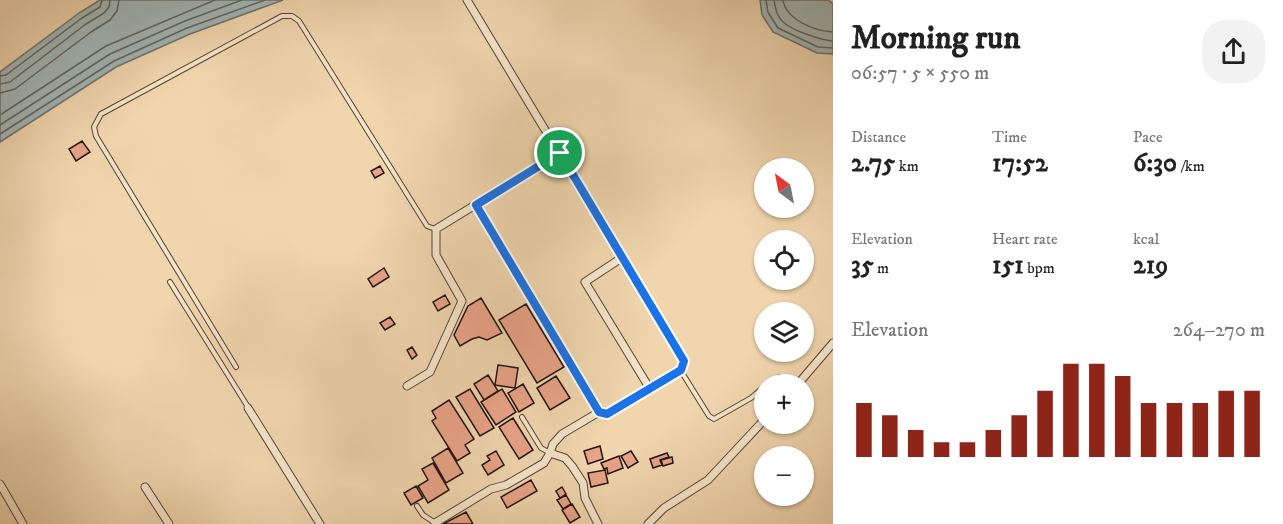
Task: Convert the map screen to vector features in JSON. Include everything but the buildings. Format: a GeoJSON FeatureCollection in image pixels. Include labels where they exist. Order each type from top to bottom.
{"type":"FeatureCollection","features":[{"type":"Feature","properties":{"kind":"street"},"geometry":{"type":"LineString","coordinates":[[435,523],[491,489],[506,485],[544,463],[553,444],[562,434],[599,412],[607,414],[681,370],[684,361],[467,0]]}},
{"type":"Feature","properties":{"kind":"street"},"geometry":{"type":"LineString","coordinates":[[406,386],[430,372],[462,301],[436,255],[436,230],[560,153]]}},
{"type":"Feature","properties":{"kind":"street"},"geometry":{"type":"LineString","coordinates":[[476,205],[599,412]]}},
{"type":"Feature","properties":{"kind":"street"},"geometry":{"type":"LineString","coordinates":[[623,257],[585,282],[650,388]]}},
{"type":"Feature","properties":{"kind":"street"},"geometry":{"type":"LineString","coordinates":[[807,374],[833,343]]}},
{"type":"Feature","properties":{"kind":"street"},"geometry":{"type":"LineString","coordinates":[[248,408],[320,524]]}},
{"type":"Feature","properties":{"kind":"street"},"geometry":{"type":"LineString","coordinates":[[648,524],[664,508],[708,480],[754,431]]}},
{"type":"Feature","properties":{"kind":"street"},"geometry":{"type":"LineString","coordinates":[[550,453],[565,458],[572,466],[583,483],[585,498],[598,524]]}},
{"type":"Feature","properties":{"kind":"street"},"geometry":{"type":"LineString","coordinates":[[0,484],[23,524]]}},
{"type":"Feature","properties":{"kind":"street"},"geometry":{"type":"LineString","coordinates":[[145,487],[169,524]]}},
{"type":"Feature","properties":{"kind":"lane"},"geometry":{"type":"LineString","coordinates":[[236,366],[96,136],[94,127],[101,114],[274,20],[282,16],[292,16],[299,21],[427,226],[436,230]]}},
{"type":"Feature","properties":{"kind":"lane"},"geometry":{"type":"LineString","coordinates":[[170,282],[248,408]]}},
{"type":"Feature","properties":{"kind":"lane"},"geometry":{"type":"LineString","coordinates":[[681,370],[709,417],[714,419],[754,395]]}},
{"type":"Feature","properties":{"kind":"lane"},"geometry":{"type":"LineString","coordinates":[[522,417],[541,448],[550,453]]}},
{"type":"Feature","properties":{"kind":"lane"},"geometry":{"type":"LineString","coordinates":[[417,506],[423,515],[435,523]]}},
{"type":"Feature","properties":{"kind":"water"},"geometry":{"type":"Polygon","coordinates":[[[100,0],[283,0],[190,34],[116,67],[0,142],[0,72],[100,0]]]}},
{"type":"Feature","properties":{"kind":"water"},"geometry":{"type":"Polygon","coordinates":[[[760,0],[828,0],[833,4],[833,54],[817,53],[773,32],[762,15],[760,0]]]}},
{"type":"Feature","properties":{"kind":"route"},"geometry":{"type":"LineString","coordinates":[[560,153],[684,361],[681,370],[607,414],[599,412],[476,205],[560,153]]}}]}
